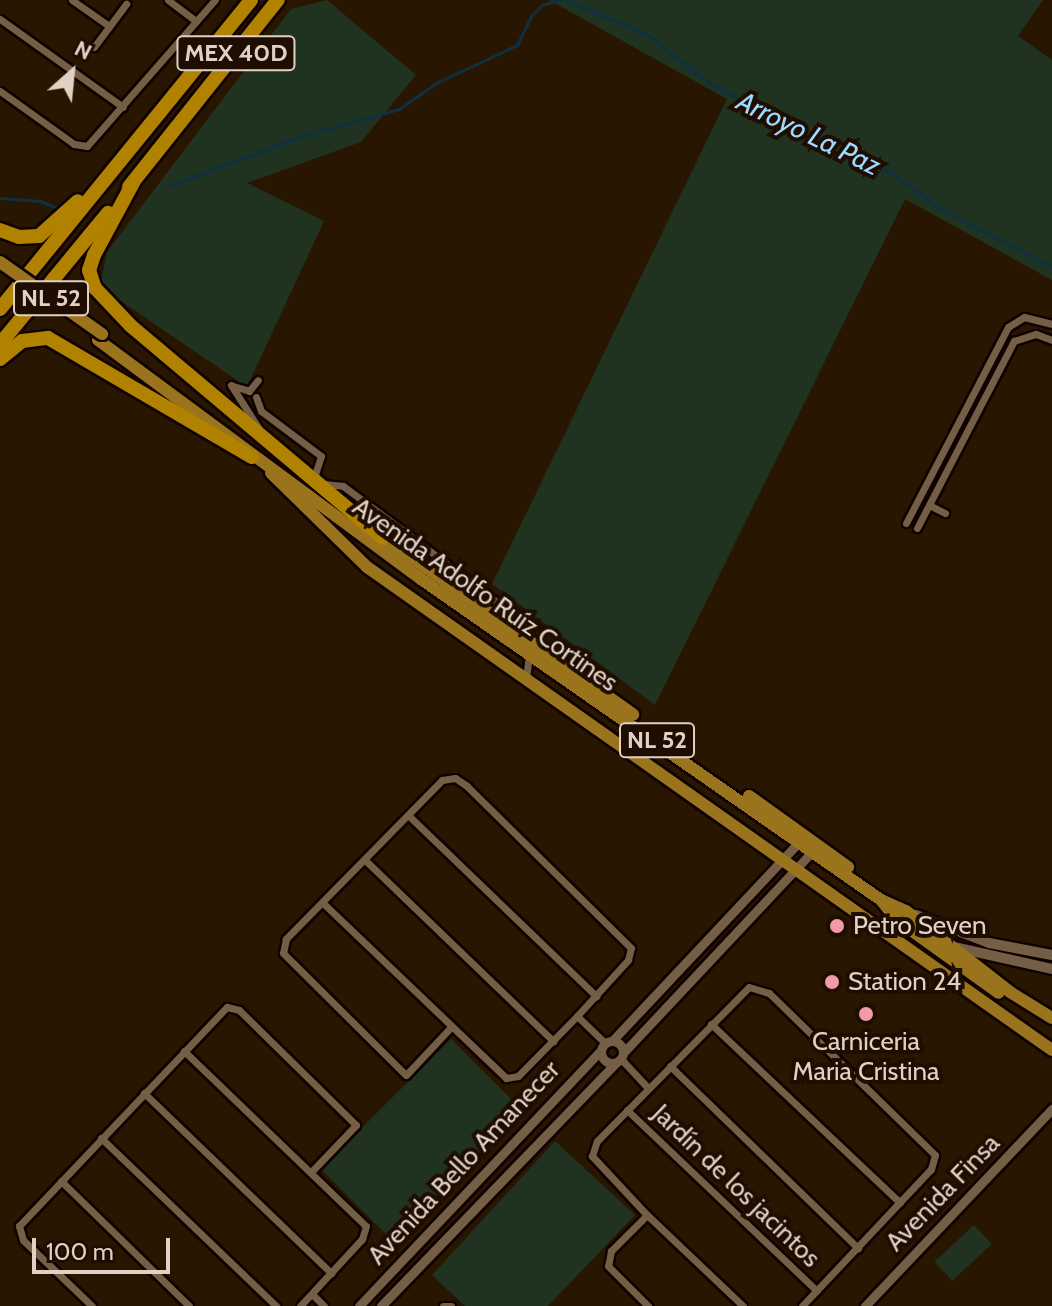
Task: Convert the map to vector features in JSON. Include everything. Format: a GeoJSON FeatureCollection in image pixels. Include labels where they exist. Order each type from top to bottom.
{"type":"FeatureCollection","features":[{"type":"Feature","properties":{"kind":"highway","name":"MEX 40D"},"geometry":{"type":"LineString","coordinates":[[0,309],[251,0]]}},
{"type":"Feature","properties":{"kind":"highway","name":"MEX 40D"},"geometry":{"type":"LineString","coordinates":[[0,344],[278,0]]}},
{"type":"Feature","properties":{"kind":"highway"},"geometry":{"type":"LineString","coordinates":[[0,230],[26,238],[44,234],[111,171]]}},
{"type":"Feature","properties":{"kind":"highway"},"geometry":{"type":"LineString","coordinates":[[133,183],[94,255],[89,270],[92,283],[131,326],[260,431],[383,538]]}},
{"type":"Feature","properties":{"kind":"highway"},"geometry":{"type":"LineString","coordinates":[[0,359],[22,341],[48,338],[252,457]]}},
{"type":"Feature","properties":{"kind":"main road","name":"Avenida Adolfo Ruíz Cortines"},"geometry":{"type":"LineString","coordinates":[[0,262],[291,479],[330,513],[810,844],[881,900],[897,920],[918,936],[1052,1028]]}},
{"type":"Feature","properties":{"kind":"main road"},"geometry":{"type":"LineString","coordinates":[[0,271],[100,337]]}},
{"type":"Feature","properties":{"kind":"main road","name":"Avenida Adolfo Ruíz Cortines"},"geometry":{"type":"LineString","coordinates":[[100,337],[507,624],[529,648]]}},
{"type":"Feature","properties":{"kind":"main road"},"geometry":{"type":"LineString","coordinates":[[252,457],[301,499],[358,560],[1052,1050]]}},
{"type":"Feature","properties":{"kind":"main road"},"geometry":{"type":"LineString","coordinates":[[452,628],[510,662],[524,659],[529,648],[906,911]]}},
{"type":"Feature","properties":{"kind":"main road"},"geometry":{"type":"LineString","coordinates":[[631,751],[665,746]]}},
{"type":"Feature","properties":{"kind":"main road","name":"Avenida Adolfo Ruíz Cortines"},"geometry":{"type":"LineString","coordinates":[[881,900],[906,911],[1010,992],[1052,1018]]}},
{"type":"Feature","properties":{"kind":"main road","name":"NL 52"},"geometry":{"type":"LineString","coordinates":[[906,911],[989,943],[1052,955]]}},
{"type":"Feature","properties":{"kind":"main road","name":"NL 52"},"geometry":{"type":"LineString","coordinates":[[918,936],[1052,969]]}},
{"type":"Feature","properties":{"kind":"main road"},"geometry":{"type":"LineString","coordinates":[[938,968],[971,973]]}},
{"type":"Feature","properties":{"kind":"street"},"geometry":{"type":"LineString","coordinates":[[72,0],[109,26]]}},
{"type":"Feature","properties":{"kind":"street"},"geometry":{"type":"LineString","coordinates":[[168,0],[196,21]]}},
{"type":"Feature","properties":{"kind":"street"},"geometry":{"type":"LineString","coordinates":[[0,91],[79,146],[92,143],[215,0]]}},
{"type":"Feature","properties":{"kind":"street"},"geometry":{"type":"LineString","coordinates":[[94,47],[126,4]]}},
{"type":"Feature","properties":{"kind":"street"},"geometry":{"type":"LineString","coordinates":[[0,19],[123,107]]}},
{"type":"Feature","properties":{"kind":"street"},"geometry":{"type":"LineString","coordinates":[[906,523],[1008,327],[1024,317],[1052,324]]}},
{"type":"Feature","properties":{"kind":"street"},"geometry":{"type":"LineString","coordinates":[[917,528],[1014,341],[1023,335],[1036,334],[1052,340]]}},
{"type":"Feature","properties":{"kind":"street"},"geometry":{"type":"LineString","coordinates":[[258,380],[249,391],[231,385],[260,431]]}},
{"type":"Feature","properties":{"kind":"street"},"geometry":{"type":"LineString","coordinates":[[256,397],[261,411],[321,456],[315,475],[318,479],[325,484],[343,486],[529,628],[526,679]]}},
{"type":"Feature","properties":{"kind":"street"},"geometry":{"type":"LineString","coordinates":[[929,505],[945,513]]}},
{"type":"Feature","properties":{"kind":"street"},"geometry":{"type":"LineString","coordinates":[[324,904],[500,1074],[512,1078],[553,1041],[632,953],[617,934],[467,786],[455,778],[442,780],[324,904],[286,939],[283,953],[406,1075],[451,1027]]}},
{"type":"Feature","properties":{"kind":"street"},"geometry":{"type":"LineString","coordinates":[[409,816],[596,996]]}},
{"type":"Feature","properties":{"kind":"street","name":"Avenida Bello Amanecer"},"geometry":{"type":"LineString","coordinates":[[359,1306],[781,859],[810,844]]}},
{"type":"Feature","properties":{"kind":"street","name":"Avenida Bello Amanecer"},"geometry":{"type":"LineString","coordinates":[[381,1306],[620,1058],[795,870],[810,844]]}},
{"type":"Feature","properties":{"kind":"street"},"geometry":{"type":"LineString","coordinates":[[366,861],[553,1041]]}},
{"type":"Feature","properties":{"kind":"street"},"geometry":{"type":"LineString","coordinates":[[716,928],[729,939]]}},
{"type":"Feature","properties":{"kind":"street"},"geometry":{"type":"LineString","coordinates":[[698,947],[710,959]]}},
{"type":"Feature","properties":{"kind":"street"},"geometry":{"type":"LineString","coordinates":[[743,1306],[647,1215],[592,1156],[597,1141],[749,987],[769,993],[932,1148],[935,1162],[802,1306]]}},
{"type":"Feature","properties":{"kind":"street"},"geometry":{"type":"LineString","coordinates":[[92,1306],[23,1240],[19,1226],[223,1009],[232,1007],[356,1125],[312,1171]]}},
{"type":"Feature","properties":{"kind":"street"},"geometry":{"type":"LineString","coordinates":[[577,1016],[606,1045],[607,1062],[620,1058]]}},
{"type":"Feature","properties":{"kind":"street"},"geometry":{"type":"LineString","coordinates":[[711,1024],[900,1203]]}},
{"type":"Feature","properties":{"kind":"street"},"geometry":{"type":"LineString","coordinates":[[606,1045],[620,1044],[620,1058],[648,1088]]}},
{"type":"Feature","properties":{"kind":"street"},"geometry":{"type":"LineString","coordinates":[[184,1051],[363,1219],[365,1233],[300,1306]]}},
{"type":"Feature","properties":{"kind":"street"},"geometry":{"type":"LineString","coordinates":[[670,1066],[858,1248]]}},
{"type":"Feature","properties":{"kind":"street"},"geometry":{"type":"LineString","coordinates":[[144,1093],[331,1273]]}},
{"type":"Feature","properties":{"kind":"street","name":"Avenida Finsa"},"geometry":{"type":"LineString","coordinates":[[865,1306],[1052,1109]]}},
{"type":"Feature","properties":{"kind":"street","name":"Jardín de los jacintos"},"geometry":{"type":"LineString","coordinates":[[627,1110],[817,1291]]}},
{"type":"Feature","properties":{"kind":"street"},"geometry":{"type":"LineString","coordinates":[[101,1138],[276,1306]]}},
{"type":"Feature","properties":{"kind":"street"},"geometry":{"type":"LineString","coordinates":[[479,1179],[488,1183],[492,1191]]}},
{"type":"Feature","properties":{"kind":"street"},"geometry":{"type":"LineString","coordinates":[[61,1181],[189,1306]]}},
{"type":"Feature","properties":{"kind":"street"},"geometry":{"type":"LineString","coordinates":[[465,1194],[469,1203],[477,1207]]}},
{"type":"Feature","properties":{"kind":"street"},"geometry":{"type":"LineString","coordinates":[[647,1215],[611,1251],[608,1266],[648,1306]]}},
{"type":"Feature","properties":{"kind":"street"},"geometry":{"type":"LineString","coordinates":[[312,1294],[324,1306]]}},
{"type":"Feature","properties":{"kind":"green space"},"geometry":{"type":"Polygon","coordinates":[[[327,0],[416,75],[361,142],[247,183],[324,221],[247,387],[100,287],[107,252],[291,9],[327,0]]]}},
{"type":"Feature","properties":{"kind":"green space"},"geometry":{"type":"Polygon","coordinates":[[[549,0],[1043,0],[1018,36],[1052,60],[1052,280],[905,199],[655,705],[492,584],[727,99],[549,0]]]}},
{"type":"Feature","properties":{"kind":"green space"},"geometry":{"type":"Polygon","coordinates":[[[451,1039],[522,1110],[392,1240],[321,1169],[451,1039]]]}},
{"type":"Feature","properties":{"kind":"green space"},"geometry":{"type":"Polygon","coordinates":[[[555,1141],[635,1215],[548,1306],[465,1306],[432,1275],[555,1141]]]}},
{"type":"Feature","properties":{"kind":"green space"},"geometry":{"type":"Polygon","coordinates":[[[974,1225],[992,1244],[952,1281],[935,1262],[974,1225]]]}},
{"type":"Feature","properties":{"kind":"waterway","name":"Arroyo La Paz"},"geometry":{"type":"LineString","coordinates":[[171,185],[296,138],[399,109],[436,83],[517,45],[531,16],[542,5],[559,0]]}},
{"type":"Feature","properties":{"kind":"waterway","name":"Arroyo La Paz"},"geometry":{"type":"LineString","coordinates":[[566,0],[648,35],[713,86],[892,173],[937,207],[1052,267]]}},
{"type":"Feature","properties":{"kind":"waterway","name":"Arroyo La Paz"},"geometry":{"type":"LineString","coordinates":[[0,198],[40,201],[62,210]]}},
{"type":"Feature","properties":{"kind":"place","name":"Petro Seven"},"geometry":{"type":"Point","coordinates":[837,926]}},
{"type":"Feature","properties":{"kind":"place","name":"Station 24"},"geometry":{"type":"Point","coordinates":[832,982]}},
{"type":"Feature","properties":{"kind":"place","name":"Carniceria Maria Cristina"},"geometry":{"type":"Point","coordinates":[866,1014]}}]}
